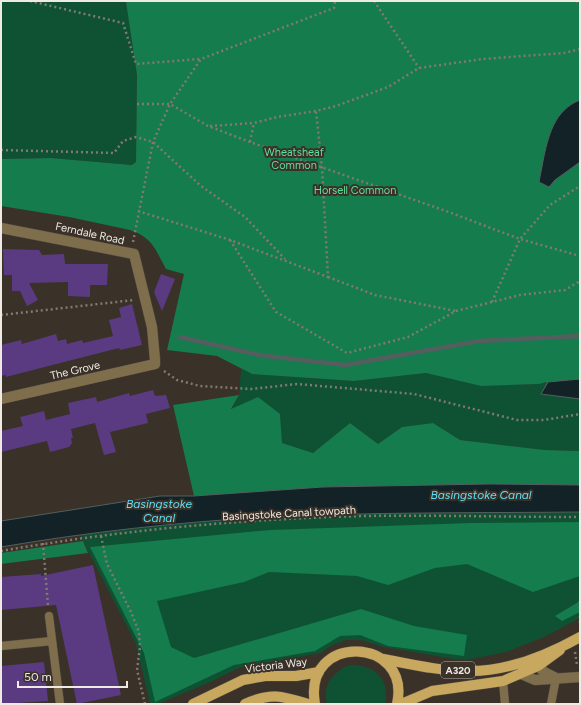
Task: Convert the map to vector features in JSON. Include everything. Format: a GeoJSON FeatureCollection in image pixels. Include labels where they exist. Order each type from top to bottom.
{"type":"FeatureCollection","features":[{"type":"Feature","properties":{"kind":"main road","name":"A320"},"geometry":{"type":"LineString","coordinates":[[382,659],[468,671],[502,668],[535,663],[571,648],[580,637]]}},
{"type":"Feature","properties":{"kind":"main road","name":"A320"},"geometry":{"type":"LineString","coordinates":[[319,672],[327,662],[337,655],[348,651],[360,650],[372,653],[382,659],[391,668],[399,690],[397,704]]}},
{"type":"Feature","properties":{"kind":"main road","name":"A320"},"geometry":{"type":"LineString","coordinates":[[401,704],[432,691],[503,681],[521,674],[535,663]]}},
{"type":"Feature","properties":{"kind":"main road","name":"Victoria Way"},"geometry":{"type":"LineString","coordinates":[[193,704],[243,680],[265,676],[296,676],[319,672]]}},
{"type":"Feature","properties":{"kind":"main road"},"geometry":{"type":"LineString","coordinates":[[315,704],[315,683],[319,672]]}},
{"type":"Feature","properties":{"kind":"main road"},"geometry":{"type":"LineString","coordinates":[[245,704],[257,698],[280,695],[308,704]]}},
{"type":"Feature","properties":{"kind":"main road"},"geometry":{"type":"LineString","coordinates":[[245,704],[260,704]]}},
{"type":"Feature","properties":{"kind":"street","name":"Ferndale Road"},"geometry":{"type":"LineString","coordinates":[[1,228],[134,254],[152,327],[155,362]]}},
{"type":"Feature","properties":{"kind":"street","name":"The Grove"},"geometry":{"type":"LineString","coordinates":[[1,399],[155,362]]}},
{"type":"Feature","properties":{"kind":"street"},"geometry":{"type":"LineString","coordinates":[[535,663],[556,678]]}},
{"type":"Feature","properties":{"kind":"street"},"geometry":{"type":"LineString","coordinates":[[521,674],[535,680],[556,678],[579,672]]}},
{"type":"Feature","properties":{"kind":"lane"},"geometry":{"type":"LineString","coordinates":[[49,616],[60,704]]}},
{"type":"Feature","properties":{"kind":"lane"},"geometry":{"type":"LineString","coordinates":[[1,646],[52,641]]}},
{"type":"Feature","properties":{"kind":"lane"},"geometry":{"type":"LineString","coordinates":[[550,704],[556,678]]}},
{"type":"Feature","properties":{"kind":"lane"},"geometry":{"type":"LineString","coordinates":[[503,681],[505,704]]}},
{"type":"Feature","properties":{"kind":"path"},"geometry":{"type":"LineString","coordinates":[[30,1],[123,23],[136,64],[201,59],[334,8],[336,1]]}},
{"type":"Feature","properties":{"kind":"path"},"geometry":{"type":"LineString","coordinates":[[374,1],[419,68]]}},
{"type":"Feature","properties":{"kind":"path"},"geometry":{"type":"LineString","coordinates":[[576,1],[580,5]]}},
{"type":"Feature","properties":{"kind":"path"},"geometry":{"type":"LineString","coordinates":[[208,126],[254,123],[277,117],[316,112],[388,88],[419,68],[483,59],[564,53],[580,49]]}},
{"type":"Feature","properties":{"kind":"path"},"geometry":{"type":"LineString","coordinates":[[131,254],[138,211],[153,142],[170,104],[201,59]]}},
{"type":"Feature","properties":{"kind":"path"},"geometry":{"type":"LineString","coordinates":[[137,104],[170,104],[208,126],[250,142],[446,210],[520,239],[580,256]]}},
{"type":"Feature","properties":{"kind":"path"},"geometry":{"type":"LineString","coordinates":[[316,112],[322,168],[328,277]]}},
{"type":"Feature","properties":{"kind":"path"},"geometry":{"type":"LineString","coordinates":[[250,142],[254,123]]}},
{"type":"Feature","properties":{"kind":"path"},"geometry":{"type":"LineString","coordinates":[[1,150],[114,153],[123,142],[136,137],[153,142],[201,186],[245,217],[285,260]]}},
{"type":"Feature","properties":{"kind":"path"},"geometry":{"type":"LineString","coordinates":[[492,302],[520,239],[550,205],[580,186]]}},
{"type":"Feature","properties":{"kind":"path"},"geometry":{"type":"LineString","coordinates":[[138,211],[230,240],[375,295],[456,311]]}},
{"type":"Feature","properties":{"kind":"path"},"geometry":{"type":"LineString","coordinates":[[230,240],[276,312],[347,353],[408,337],[456,311],[520,295],[565,290],[580,282]]}},
{"type":"Feature","properties":{"kind":"path"},"geometry":{"type":"LineString","coordinates":[[1,315],[144,298]]}},
{"type":"Feature","properties":{"kind":"path"},"geometry":{"type":"LineString","coordinates":[[155,362],[163,371],[177,380],[200,386],[251,389],[297,384],[414,394],[517,420],[544,420],[580,414]]}},
{"type":"Feature","properties":{"kind":"path","name":"Basingstoke Canal towpath"},"geometry":{"type":"LineString","coordinates":[[1,551],[101,536],[195,526],[365,516],[580,517]]}},
{"type":"Feature","properties":{"kind":"path"},"geometry":{"type":"LineString","coordinates":[[101,536],[107,564],[132,612],[139,632],[140,647],[137,670],[145,704]]}},
{"type":"Feature","properties":{"kind":"path"},"geometry":{"type":"LineString","coordinates":[[43,544],[49,616]]}},
{"type":"Feature","properties":{"kind":"path"},"geometry":{"type":"LineString","coordinates":[[580,602],[580,624]]}},
{"type":"Feature","properties":{"kind":"path"},"geometry":{"type":"LineString","coordinates":[[571,648],[579,672]]}},
{"type":"Feature","properties":{"kind":"green space"},"geometry":{"type":"Polygon","coordinates":[[[1,1],[126,2],[137,75],[136,162],[133,165],[51,158],[1,159],[1,1]]]}},
{"type":"Feature","properties":{"kind":"green space","name":"Wheatsheaf Common"},"geometry":{"type":"Polygon","coordinates":[[[115,1],[580,1],[580,399],[541,394],[547,382],[539,384],[481,386],[426,373],[354,381],[252,374],[217,356],[167,350],[184,274],[166,269],[156,250],[149,241],[138,233],[130,230],[69,217],[1,206],[1,159],[51,158],[132,165],[136,162],[137,75],[126,2],[115,1]]]}},
{"type":"Feature","properties":{"kind":"green space"},"geometry":{"type":"Polygon","coordinates":[[[241,369],[252,374],[354,381],[426,373],[481,386],[538,384],[548,382],[542,394],[580,399],[580,451],[545,450],[460,440],[433,423],[402,427],[378,444],[350,423],[313,453],[282,443],[280,414],[231,410],[239,395],[241,369]]]}},
{"type":"Feature","properties":{"kind":"green space"},"geometry":{"type":"Polygon","coordinates":[[[239,395],[231,409],[258,397],[280,414],[282,443],[313,453],[350,423],[378,444],[402,427],[433,423],[460,440],[545,450],[580,451],[580,485],[489,484],[323,487],[194,496],[173,405],[239,395]]]}},
{"type":"Feature","properties":{"kind":"green space"},"geometry":{"type":"Polygon","coordinates":[[[580,512],[580,618],[544,637],[506,652],[466,660],[384,647],[361,640],[346,640],[332,645],[320,653],[239,668],[158,704],[150,704],[136,644],[80,535],[204,521],[267,517],[392,513],[580,512]]]}},
{"type":"Feature","properties":{"kind":"green space"},"geometry":{"type":"Polygon","coordinates":[[[580,522],[580,576],[533,592],[467,564],[435,568],[388,585],[357,576],[269,572],[244,582],[157,601],[171,647],[194,658],[361,609],[414,626],[467,635],[464,656],[388,646],[360,635],[340,636],[315,651],[234,665],[155,702],[144,653],[90,547],[270,530],[471,523],[580,522]]]}},
{"type":"Feature","properties":{"kind":"green space"},"geometry":{"type":"Polygon","coordinates":[[[83,541],[88,553],[1,564],[1,553],[83,541]]]}},
{"type":"Feature","properties":{"kind":"green space"},"geometry":{"type":"Polygon","coordinates":[[[580,601],[580,612],[562,621],[555,616],[580,601]]]}},
{"type":"Feature","properties":{"kind":"green space"},"geometry":{"type":"Polygon","coordinates":[[[349,665],[366,667],[378,674],[383,680],[385,687],[385,704],[327,704],[327,685],[333,676],[349,665]]]}},
{"type":"Feature","properties":{"kind":"water"},"geometry":{"type":"Polygon","coordinates":[[[580,100],[580,162],[555,180],[549,187],[539,182],[550,134],[558,117],[564,110],[580,100]]]}},
{"type":"Feature","properties":{"kind":"water"},"geometry":{"type":"Polygon","coordinates":[[[580,379],[580,399],[541,394],[548,382],[580,379]]]}},
{"type":"Feature","properties":{"kind":"water","name":"Basingstoke Canal"},"geometry":{"type":"Polygon","coordinates":[[[489,484],[580,485],[580,512],[385,513],[268,517],[134,528],[1,547],[1,521],[160,496],[194,496],[323,487],[489,484]]]}},
{"type":"Feature","properties":{"kind":"building"},"geometry":{"type":"Polygon","coordinates":[[[3,249],[39,250],[42,255],[64,254],[65,264],[108,264],[107,285],[90,285],[90,297],[68,296],[68,282],[29,283],[38,300],[27,306],[20,291],[12,291],[12,275],[4,275],[3,249]]]}},
{"type":"Feature","properties":{"kind":"building"},"geometry":{"type":"Polygon","coordinates":[[[161,274],[175,279],[162,311],[154,292],[161,274]]]}},
{"type":"Feature","properties":{"kind":"building"},"geometry":{"type":"Polygon","coordinates":[[[132,304],[142,345],[120,350],[119,348],[6,377],[6,375],[1,376],[1,345],[21,340],[22,344],[56,334],[58,341],[66,339],[67,344],[82,340],[83,343],[113,336],[109,320],[121,317],[119,308],[132,304]]]}},
{"type":"Feature","properties":{"kind":"building"},"geometry":{"type":"Polygon","coordinates":[[[153,390],[155,396],[166,395],[170,408],[146,414],[148,423],[110,432],[116,452],[104,455],[95,423],[71,429],[73,438],[71,438],[72,443],[69,447],[50,452],[47,441],[1,452],[1,431],[23,426],[20,417],[44,411],[46,420],[70,414],[68,403],[96,397],[97,402],[129,393],[130,396],[153,390]]]}},
{"type":"Feature","properties":{"kind":"building"},"geometry":{"type":"Polygon","coordinates":[[[93,565],[121,695],[77,704],[56,605],[1,610],[1,577],[41,574],[41,576],[93,565]]]}},
{"type":"Feature","properties":{"kind":"building"},"geometry":{"type":"Polygon","coordinates":[[[44,662],[48,701],[1,704],[1,666],[44,662]]]}},
{"type":"Feature","properties":{"kind":"waterway"},"geometry":{"type":"LineString","coordinates":[[180,337],[259,355],[345,365],[479,341],[580,336]]}},
{"type":"Feature","properties":{"kind":"park label","name":"Horsell Common"},"geometry":{"type":"Point","coordinates":[355,190]}}]}
